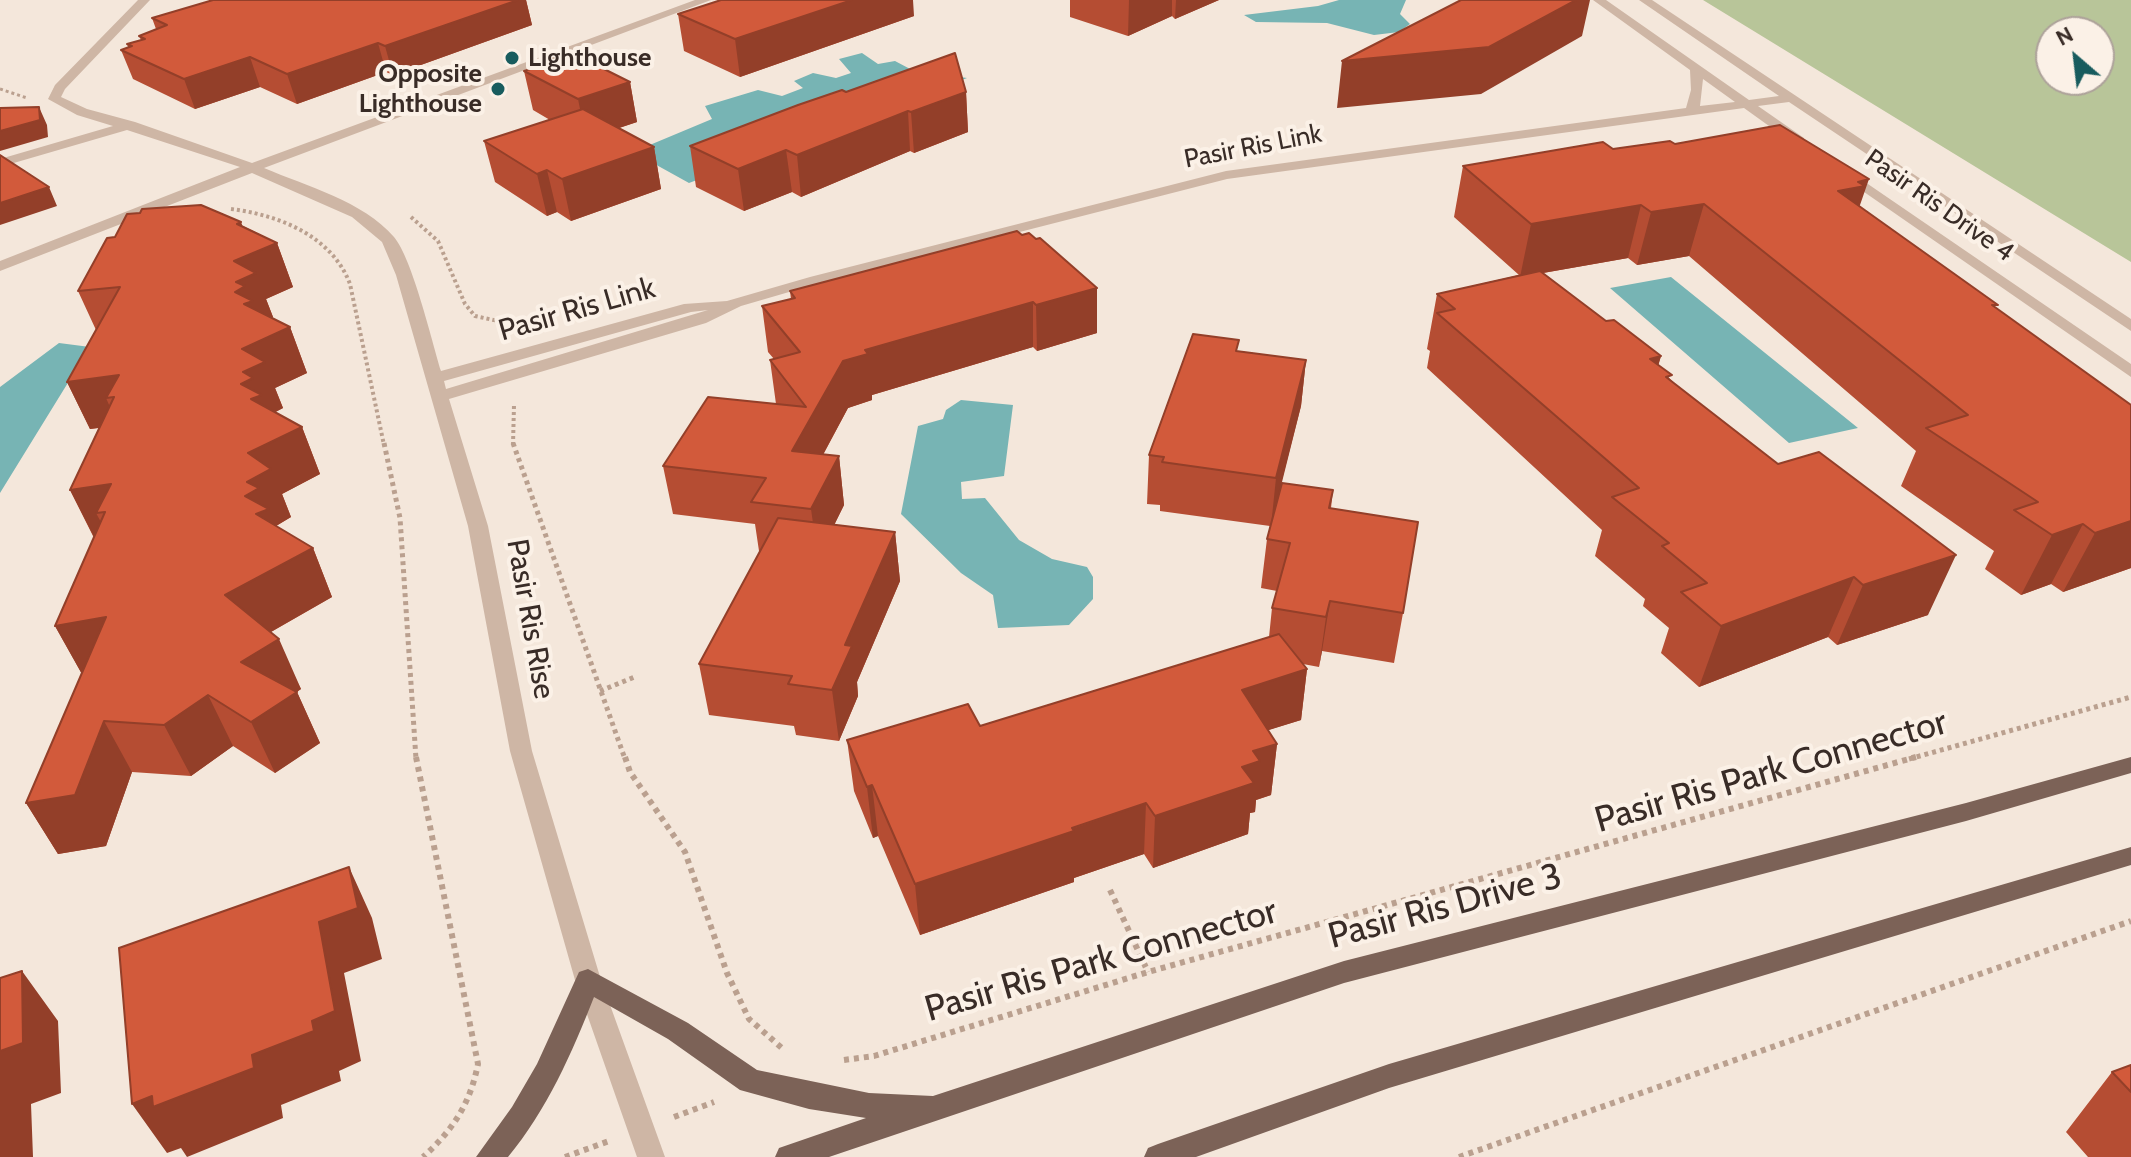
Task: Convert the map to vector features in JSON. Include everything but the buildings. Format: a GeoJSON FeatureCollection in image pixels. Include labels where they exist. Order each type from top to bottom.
{"type":"FeatureCollection","features":[{"type":"Feature","properties":{"kind":"main road","name":"Pasir Ris Drive 3"},"geometry":{"type":"LineString","coordinates":[[789,1157],[1344,972],[1951,816],[2131,765]]}},
{"type":"Feature","properties":{"kind":"main road"},"geometry":{"type":"LineString","coordinates":[[1158,1157],[1389,1076],[2131,856]]}},
{"type":"Feature","properties":{"kind":"main road"},"geometry":{"type":"LineString","coordinates":[[490,1157],[531,1106],[562,1044],[588,980],[678,1031],[750,1081],[809,1096],[869,1106],[944,1107]]}},
{"type":"Feature","properties":{"kind":"street","name":"Pasir Ris Rise"},"geometry":{"type":"LineString","coordinates":[[144,0],[59,88],[54,99],[82,112],[130,125],[253,168],[357,214],[389,240],[404,275],[478,526],[521,751],[588,980],[651,1157]]}},
{"type":"Feature","properties":{"kind":"street"},"geometry":{"type":"LineString","coordinates":[[0,266],[705,0]]}},
{"type":"Feature","properties":{"kind":"street"},"geometry":{"type":"LineString","coordinates":[[1599,0],[1811,149]]}},
{"type":"Feature","properties":{"kind":"street","name":"Pasir Ris Drive 4"},"geometry":{"type":"LineString","coordinates":[[1645,0],[2131,326]]}},
{"type":"Feature","properties":{"kind":"street"},"geometry":{"type":"LineString","coordinates":[[1696,68],[1697,90],[1692,111],[1722,114],[1785,131]]}},
{"type":"Feature","properties":{"kind":"street","name":"Pasir Ris Link"},"geometry":{"type":"LineString","coordinates":[[438,387],[549,347],[690,307],[735,303],[942,246],[1250,170],[1791,98]]}},
{"type":"Feature","properties":{"kind":"street"},"geometry":{"type":"LineString","coordinates":[[0,163],[130,125]]}},
{"type":"Feature","properties":{"kind":"street","name":"Pasir Ris Drive 4"},"geometry":{"type":"LineString","coordinates":[[1837,166],[2131,372]]}},
{"type":"Feature","properties":{"kind":"street","name":"Pasir Ris Link"},"geometry":{"type":"LineString","coordinates":[[438,387],[700,320],[735,303]]}},
{"type":"Feature","properties":{"kind":"path"},"geometry":{"type":"LineString","coordinates":[[0,89],[32,100]]}},
{"type":"Feature","properties":{"kind":"path"},"geometry":{"type":"LineString","coordinates":[[235,209],[293,228],[328,248],[341,262],[350,284],[400,518],[414,746],[478,1064],[472,1098],[451,1133],[423,1157]]}},
{"type":"Feature","properties":{"kind":"path"},"geometry":{"type":"LineString","coordinates":[[404,213],[422,224],[438,241],[465,304],[475,316],[537,327],[549,347]]}},
{"type":"Feature","properties":{"kind":"path"},"geometry":{"type":"LineString","coordinates":[[523,399],[514,405],[513,447],[630,772],[685,852],[727,973],[749,1019],[786,1051],[730,1097],[565,1157]]}},
{"type":"Feature","properties":{"kind":"path"},"geometry":{"type":"LineString","coordinates":[[600,691],[637,676]]}},
{"type":"Feature","properties":{"kind":"path","name":"Pasir Ris Park Connector"},"geometry":{"type":"LineString","coordinates":[[835,1061],[874,1056],[1148,972],[2131,697]]}},
{"type":"Feature","properties":{"kind":"path"},"geometry":{"type":"LineString","coordinates":[[1110,890],[1148,972]]}},
{"type":"Feature","properties":{"kind":"path"},"geometry":{"type":"LineString","coordinates":[[1459,1157],[2131,921]]}},
{"type":"Feature","properties":{"kind":"green space"},"geometry":{"type":"Polygon","coordinates":[[[1703,0],[2131,0],[2131,262],[1703,0]]]}},
{"type":"Feature","properties":{"kind":"water"},"geometry":{"type":"Polygon","coordinates":[[[1339,0],[1406,0],[1400,14],[1410,24],[1399,32],[1374,35],[1327,23],[1256,22],[1244,15],[1318,6],[1339,0]]]}},
{"type":"Feature","properties":{"kind":"water"},"geometry":{"type":"Polygon","coordinates":[[[862,53],[878,64],[895,61],[912,70],[967,78],[689,183],[633,152],[712,119],[705,106],[758,90],[782,96],[803,88],[794,81],[813,73],[836,78],[851,73],[839,59],[862,53]]]}},
{"type":"Feature","properties":{"kind":"water"},"geometry":{"type":"Polygon","coordinates":[[[1671,277],[1858,428],[1789,443],[1610,288],[1671,277]]]}},
{"type":"Feature","properties":{"kind":"water"},"geometry":{"type":"Polygon","coordinates":[[[59,343],[90,347],[0,493],[0,387],[59,343]]]}},
{"type":"Feature","properties":{"kind":"water"},"geometry":{"type":"Polygon","coordinates":[[[961,400],[1013,405],[1004,476],[961,482],[962,499],[985,498],[1019,540],[1052,559],[1087,567],[1093,577],[1093,599],[1069,625],[998,628],[993,595],[961,573],[901,514],[918,426],[943,419],[946,410],[961,400]]]}},
{"type":"Feature","properties":{"kind":"place","name":"Lighthouse"},"geometry":{"type":"Point","coordinates":[512,58]}},
{"type":"Feature","properties":{"kind":"place","name":"Opposite Lighthouse"},"geometry":{"type":"Point","coordinates":[498,89]}}]}
